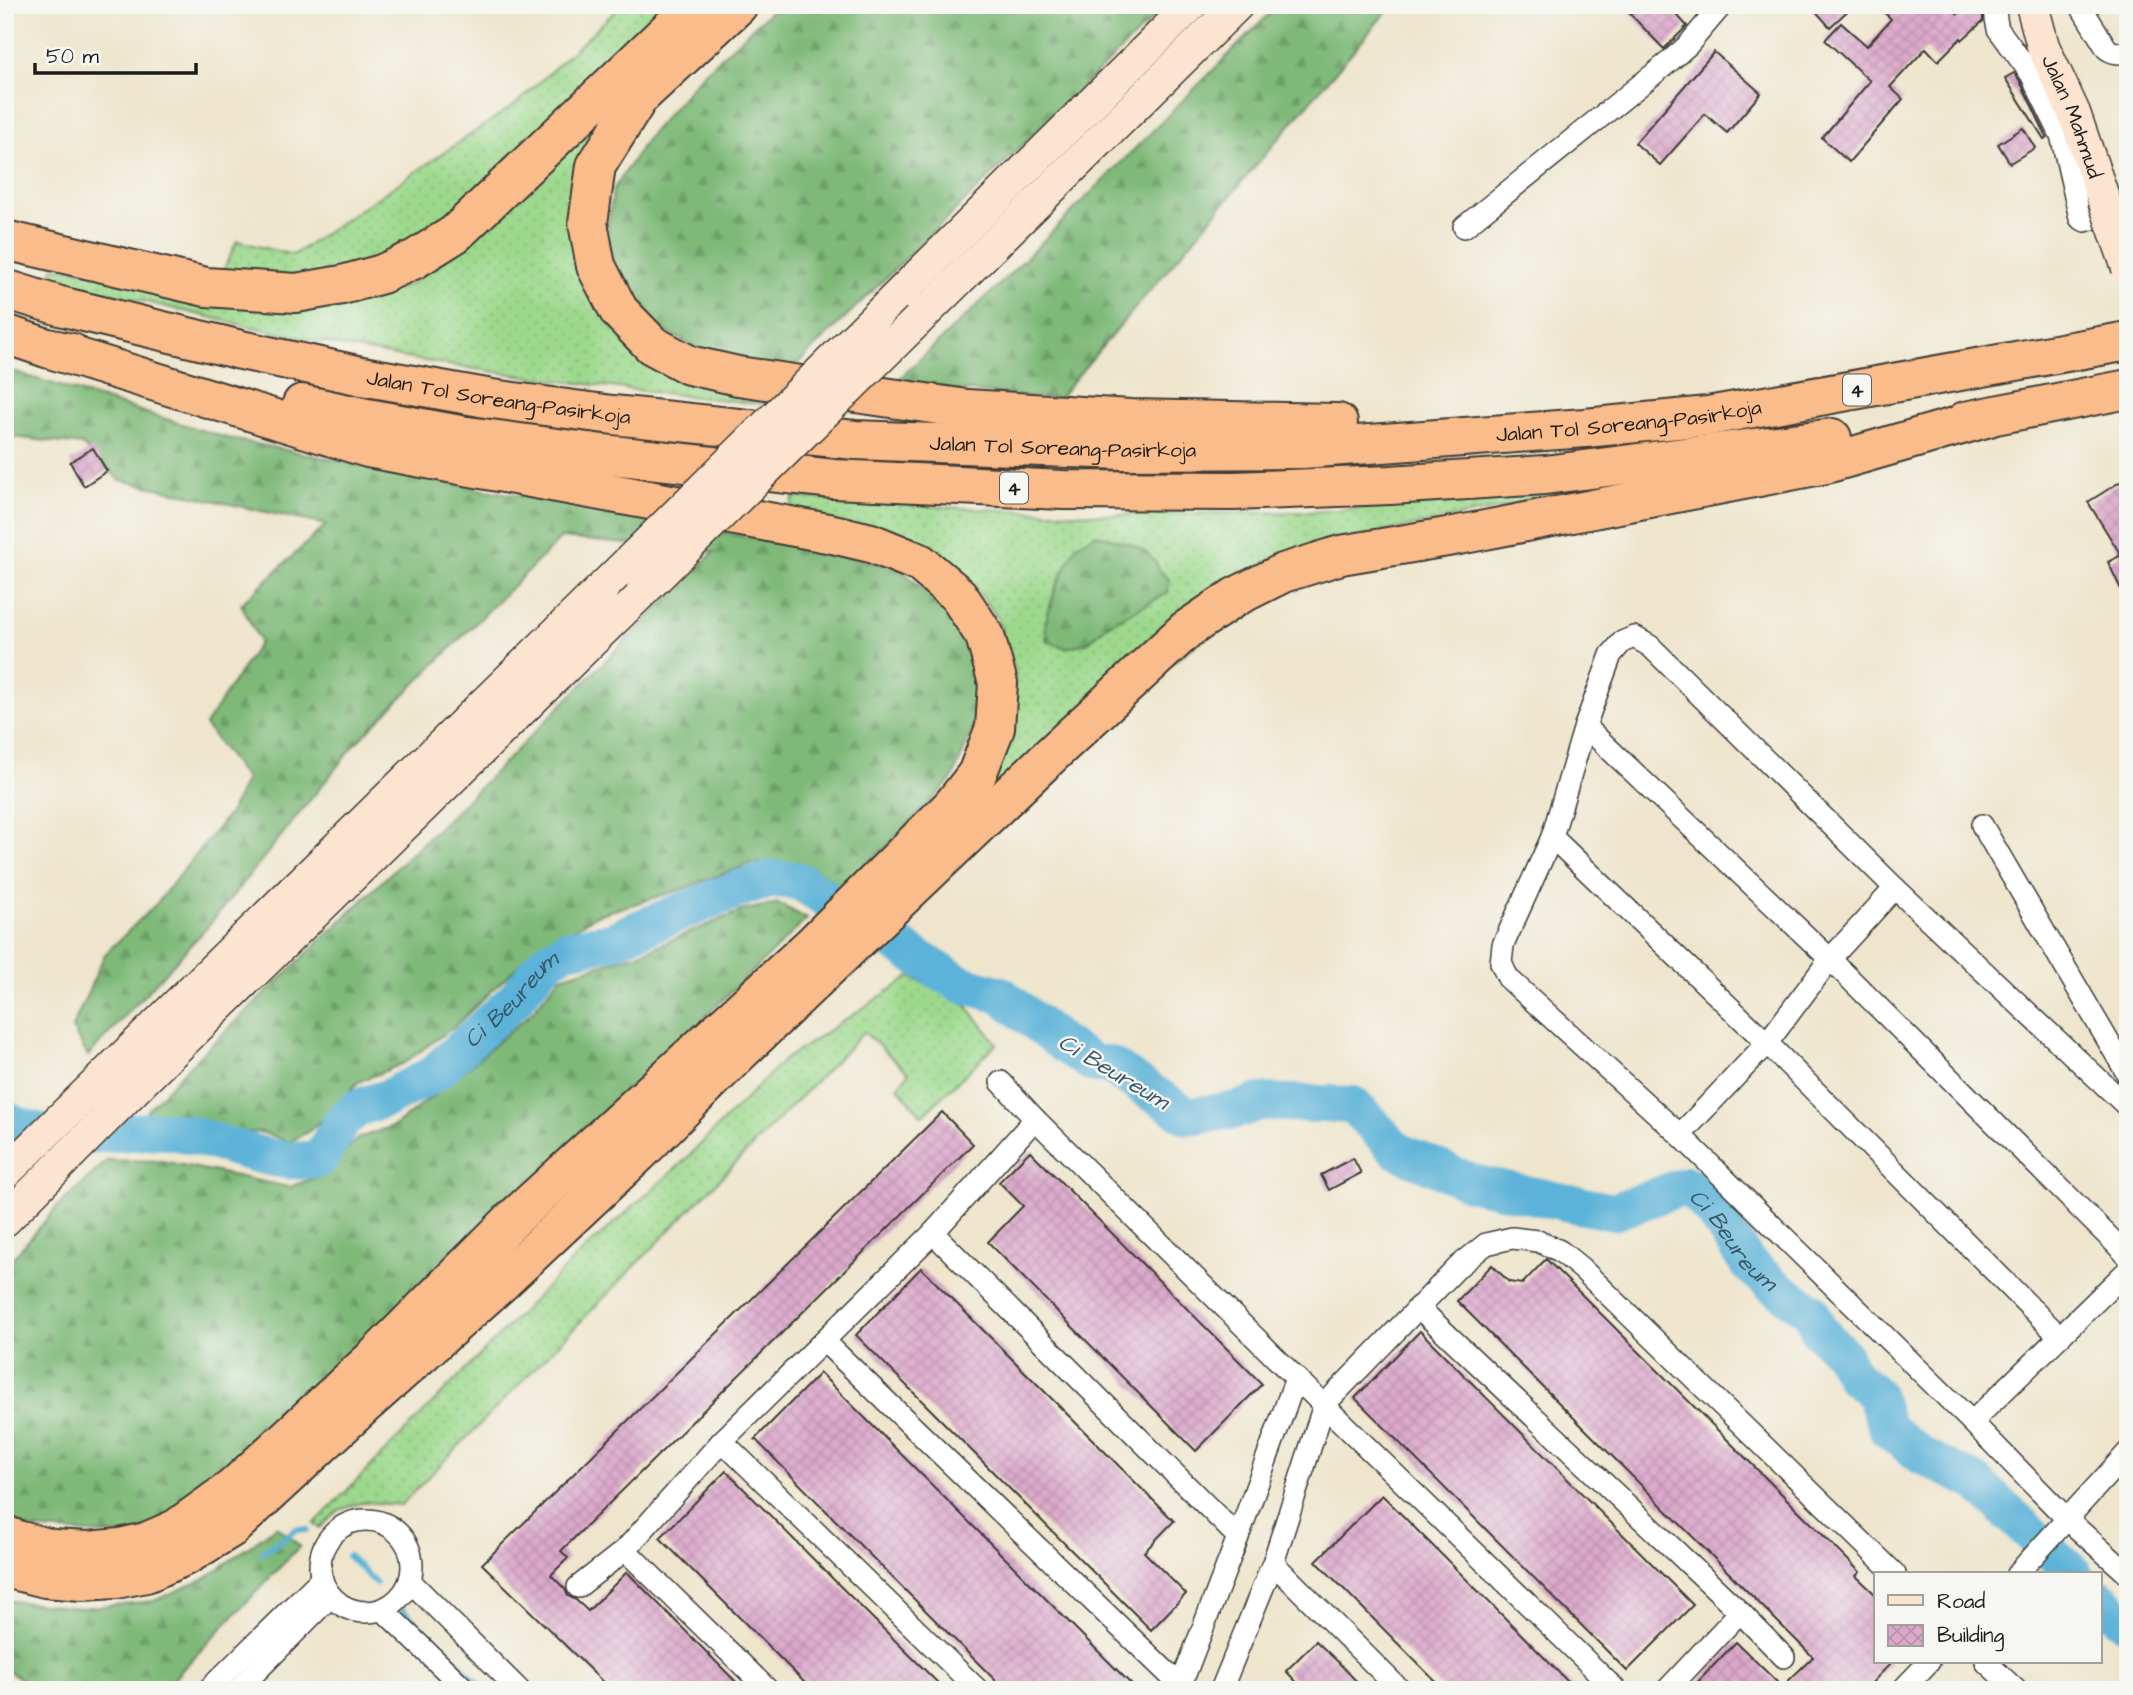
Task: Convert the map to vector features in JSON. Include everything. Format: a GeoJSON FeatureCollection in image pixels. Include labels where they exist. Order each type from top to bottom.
{"type":"FeatureCollection","features":[{"type":"Feature","properties":{"kind":"highway"},"geometry":{"type":"LineString","coordinates":[[5,240],[206,288],[296,293],[342,285],[382,274],[415,259],[455,234],[695,5]]}},
{"type":"Feature","properties":{"kind":"highway"},"geometry":{"type":"LineString","coordinates":[[738,5],[639,97],[596,166],[588,223],[596,266],[619,311],[652,345],[689,365],[738,376],[967,409],[1131,419],[1585,428]]}},
{"type":"Feature","properties":{"kind":"highway","name":"Jalan Tol Soreang–Pasirkoja"},"geometry":{"type":"LineString","coordinates":[[5,289],[60,306],[241,350],[362,376],[492,399],[612,415],[855,440],[1124,450],[1303,449],[1585,428],[1708,415],[2128,341]]}},
{"type":"Feature","properties":{"kind":"highway","name":"Jalan Tol Soreang–Pasirkoja"},"geometry":{"type":"LineString","coordinates":[[5,334],[47,348],[354,415],[460,435],[603,454],[834,479],[1063,490],[1233,491],[1545,475],[1989,417],[2128,389]]}},
{"type":"Feature","properties":{"kind":"highway"},"geometry":{"type":"LineString","coordinates":[[47,348],[368,448],[833,534],[872,543],[920,563],[958,595],[985,636],[998,683],[995,728],[977,774],[952,806],[910,871]]}},
{"type":"Feature","properties":{"kind":"highway"},"geometry":{"type":"LineString","coordinates":[[5,1535],[53,1549],[88,1551],[120,1548],[146,1542],[176,1529],[233,1488],[376,1356],[513,1219],[823,954],[910,871],[1050,756],[1186,631],[1235,597],[1283,573],[1341,555],[1459,535],[1826,464],[1989,417]]}},
{"type":"Feature","properties":{"kind":"highway"},"geometry":{"type":"LineString","coordinates":[[5,1568],[45,1578],[82,1581],[116,1579],[146,1573],[187,1555],[230,1528],[504,1280],[638,1154],[741,1051],[823,954]]}},
{"type":"Feature","properties":{"kind":"main road"},"geometry":{"type":"LineString","coordinates":[[9,1169],[605,586],[1191,5]]}},
{"type":"Feature","properties":{"kind":"main road"},"geometry":{"type":"LineString","coordinates":[[5,1220],[1237,5]]}},
{"type":"Feature","properties":{"kind":"main road","name":"Jalan Mahmud"},"geometry":{"type":"LineString","coordinates":[[2032,5],[2043,46],[2116,204],[2128,268]]}},
{"type":"Feature","properties":{"kind":"street"},"geometry":{"type":"LineString","coordinates":[[1464,227],[1670,61],[1688,45],[1722,5]]}},
{"type":"Feature","properties":{"kind":"street"},"geometry":{"type":"LineString","coordinates":[[1996,5],[1998,29],[2031,74],[2061,135],[2080,218],[2085,221],[2116,204]]}},
{"type":"Feature","properties":{"kind":"street"},"geometry":{"type":"LineString","coordinates":[[2080,5],[2107,49],[2122,54],[2128,51]]}},
{"type":"Feature","properties":{"kind":"street"},"geometry":{"type":"LineString","coordinates":[[2128,1107],[1895,888],[1650,646],[1634,637],[1622,642],[1611,655],[1585,726],[1552,837],[1503,944],[1501,963],[1508,978],[1680,1135],[1972,1422],[2062,1526],[2128,1574]]}},
{"type":"Feature","properties":{"kind":"street"},"geometry":{"type":"LineString","coordinates":[[1585,726],[1830,959],[2128,1256]]}},
{"type":"Feature","properties":{"kind":"street"},"geometry":{"type":"LineString","coordinates":[[1982,825],[2128,1075]]}},
{"type":"Feature","properties":{"kind":"street"},"geometry":{"type":"LineString","coordinates":[[1552,837],[1767,1043],[2059,1336]]}},
{"type":"Feature","properties":{"kind":"street"},"geometry":{"type":"LineString","coordinates":[[1680,1135],[1767,1043],[1830,959],[1895,888]]}},
{"type":"Feature","properties":{"kind":"street"},"geometry":{"type":"LineString","coordinates":[[1001,1082],[1296,1378],[1616,1690]]}},
{"type":"Feature","properties":{"kind":"street"},"geometry":{"type":"LineString","coordinates":[[578,1587],[625,1550],[722,1441],[933,1233],[1035,1119]]}},
{"type":"Feature","properties":{"kind":"street"},"geometry":{"type":"LineString","coordinates":[[933,1233],[1238,1537]]}},
{"type":"Feature","properties":{"kind":"street"},"geometry":{"type":"LineString","coordinates":[[1222,1690],[1273,1563],[1324,1405],[1459,1266],[1486,1244],[1512,1238],[1538,1241],[1560,1251],[1581,1268],[1893,1572]]}},
{"type":"Feature","properties":{"kind":"street"},"geometry":{"type":"LineString","coordinates":[[1972,1422],[2128,1270]]}},
{"type":"Feature","properties":{"kind":"street"},"geometry":{"type":"LineString","coordinates":[[1418,1307],[1740,1612],[1784,1657]]}},
{"type":"Feature","properties":{"kind":"street"},"geometry":{"type":"LineString","coordinates":[[824,1341],[1181,1689],[1296,1378]]}},
{"type":"Feature","properties":{"kind":"street"},"geometry":{"type":"LineString","coordinates":[[722,1441],[978,1690]]}},
{"type":"Feature","properties":{"kind":"street"},"geometry":{"type":"LineString","coordinates":[[2019,1572],[2128,1452]]}},
{"type":"Feature","properties":{"kind":"street"},"geometry":{"type":"LineString","coordinates":[[355,1520],[382,1521],[402,1535],[412,1557],[410,1581],[399,1598],[382,1609],[364,1612],[345,1607],[326,1587],[320,1559],[332,1534],[355,1520]]}},
{"type":"Feature","properties":{"kind":"street"},"geometry":{"type":"LineString","coordinates":[[625,1550],[768,1690]]}},
{"type":"Feature","properties":{"kind":"street"},"geometry":{"type":"LineString","coordinates":[[1273,1563],[1400,1690]]}},
{"type":"Feature","properties":{"kind":"street"},"geometry":{"type":"LineString","coordinates":[[410,1581],[519,1690]]}},
{"type":"Feature","properties":{"kind":"street"},"geometry":{"type":"LineString","coordinates":[[208,1690],[326,1587]]}},
{"type":"Feature","properties":{"kind":"street"},"geometry":{"type":"LineString","coordinates":[[238,1690],[326,1587]]}},
{"type":"Feature","properties":{"kind":"street"},"geometry":{"type":"LineString","coordinates":[[382,1609],[466,1690]]}},
{"type":"Feature","properties":{"kind":"street"},"geometry":{"type":"LineString","coordinates":[[1667,1690],[1740,1612]]}},
{"type":"Feature","properties":{"kind":"street"},"geometry":{"type":"LineString","coordinates":[[1902,1690],[1927,1664]]}},
{"type":"Feature","properties":{"kind":"street"},"geometry":{"type":"LineString","coordinates":[[1988,1664],[2016,1690]]}},
{"type":"Feature","properties":{"kind":"green space"},"geometry":{"type":"Polygon","coordinates":[[[622,5],[677,5],[435,234],[329,278],[223,271],[237,241],[293,255],[517,103],[622,5]]]}},
{"type":"Feature","properties":{"kind":"green space"},"geometry":{"type":"Polygon","coordinates":[[[777,5],[1167,5],[788,373],[725,364],[634,314],[606,241],[613,190],[648,137],[701,76],[777,5]]]}},
{"type":"Feature","properties":{"kind":"green space"},"geometry":{"type":"Polygon","coordinates":[[[1278,5],[1392,5],[1058,399],[955,390],[898,380],[998,286],[1278,5]]]}},
{"type":"Feature","properties":{"kind":"green space"},"geometry":{"type":"Polygon","coordinates":[[[643,76],[572,232],[581,280],[613,329],[771,396],[769,405],[538,378],[401,357],[268,331],[49,278],[54,267],[349,302],[411,284],[481,232],[643,76]]]}},
{"type":"Feature","properties":{"kind":"green space"},"geometry":{"type":"Polygon","coordinates":[[[5,369],[227,438],[478,489],[585,506],[899,568],[929,594],[972,644],[980,710],[953,778],[885,848],[840,886],[813,868],[752,863],[677,891],[597,915],[527,957],[456,1025],[404,1063],[358,1082],[334,1109],[309,1131],[290,1142],[261,1132],[217,1134],[182,1113],[142,1116],[186,1069],[463,804],[714,552],[561,538],[357,742],[209,925],[88,1056],[72,1028],[105,954],[157,903],[231,811],[246,779],[205,725],[260,642],[241,604],[326,525],[120,480],[82,445],[5,436],[5,369]]]}},
{"type":"Feature","properties":{"kind":"green space"},"geometry":{"type":"Polygon","coordinates":[[[1585,491],[1339,541],[974,807],[1010,737],[1015,670],[996,615],[969,580],[791,511],[793,497],[1113,515],[1309,512],[1585,491]]]}},
{"type":"Feature","properties":{"kind":"green space"},"geometry":{"type":"Polygon","coordinates":[[[1095,534],[1130,544],[1148,554],[1169,579],[1168,593],[1107,625],[1089,642],[1066,648],[1047,641],[1045,624],[1056,586],[1077,545],[1095,534]]]}},
{"type":"Feature","properties":{"kind":"green space"},"geometry":{"type":"Polygon","coordinates":[[[778,903],[807,919],[202,1499],[135,1536],[28,1529],[5,1516],[5,1267],[58,1206],[108,1160],[162,1161],[289,1187],[321,1176],[358,1138],[396,1125],[472,1064],[532,1012],[560,977],[638,954],[741,911],[778,903]]]}},
{"type":"Feature","properties":{"kind":"green space"},"geometry":{"type":"Polygon","coordinates":[[[910,977],[962,1000],[997,1044],[922,1116],[898,1087],[909,1073],[864,1032],[401,1505],[364,1502],[339,1510],[320,1528],[314,1524],[574,1259],[682,1163],[784,1060],[910,977]]]}},
{"type":"Feature","properties":{"kind":"green space"},"geometry":{"type":"Polygon","coordinates":[[[277,1526],[300,1546],[163,1690],[38,1690],[5,1669],[5,1600],[81,1608],[154,1601],[206,1578],[277,1526]]]}},
{"type":"Feature","properties":{"kind":"building"},"geometry":{"type":"Polygon","coordinates":[[[1639,5],[1668,5],[1687,26],[1664,49],[1630,14],[1639,5]]]}},
{"type":"Feature","properties":{"kind":"building"},"geometry":{"type":"Polygon","coordinates":[[[1810,5],[1854,5],[1830,27],[1810,5]]]}},
{"type":"Feature","properties":{"kind":"building"},"geometry":{"type":"Polygon","coordinates":[[[1877,5],[1951,5],[1958,14],[1968,5],[1974,5],[1983,15],[1983,21],[1938,61],[1926,48],[1890,87],[1903,99],[1849,162],[1822,138],[1870,81],[1825,40],[1841,23],[1867,46],[1891,19],[1877,5]]]}},
{"type":"Feature","properties":{"kind":"building"},"geometry":{"type":"Polygon","coordinates":[[[1714,52],[1761,93],[1727,133],[1705,114],[1660,165],[1635,143],[1714,52]]]}},
{"type":"Feature","properties":{"kind":"building"},"geometry":{"type":"Polygon","coordinates":[[[2014,73],[2047,137],[2044,139],[2005,78],[2014,73]]]}},
{"type":"Feature","properties":{"kind":"building"},"geometry":{"type":"Polygon","coordinates":[[[2023,128],[2035,148],[2010,163],[1998,144],[2023,128]]]}},
{"type":"Feature","properties":{"kind":"building"},"geometry":{"type":"Polygon","coordinates":[[[93,448],[107,471],[84,486],[70,462],[93,448]]]}},
{"type":"Feature","properties":{"kind":"building"},"geometry":{"type":"Polygon","coordinates":[[[2128,477],[2128,604],[2108,562],[2121,555],[2088,502],[2128,477]]]}},
{"type":"Feature","properties":{"kind":"building"},"geometry":{"type":"Polygon","coordinates":[[[942,1112],[973,1144],[561,1551],[568,1558],[551,1575],[568,1596],[588,1611],[627,1572],[744,1690],[611,1690],[482,1564],[942,1112]]]}},
{"type":"Feature","properties":{"kind":"building"},"geometry":{"type":"Polygon","coordinates":[[[1030,1151],[1262,1384],[1196,1451],[988,1242],[1023,1206],[999,1182],[1030,1151]]]}},
{"type":"Feature","properties":{"kind":"building"},"geometry":{"type":"Polygon","coordinates":[[[1353,1158],[1361,1173],[1329,1190],[1321,1175],[1353,1158]]]}},
{"type":"Feature","properties":{"kind":"building"},"geometry":{"type":"Polygon","coordinates":[[[1546,1259],[1860,1572],[1856,1576],[1874,1593],[1874,1664],[1890,1664],[1865,1690],[1690,1690],[1736,1642],[1782,1687],[1813,1657],[1457,1301],[1492,1265],[1509,1282],[1522,1284],[1546,1259]]]}},
{"type":"Feature","properties":{"kind":"building"},"geometry":{"type":"Polygon","coordinates":[[[921,1268],[1174,1521],[1144,1552],[1186,1594],[1151,1630],[856,1335],[921,1268]]]}},
{"type":"Feature","properties":{"kind":"building"},"geometry":{"type":"Polygon","coordinates":[[[1420,1331],[1693,1605],[1627,1671],[1355,1398],[1420,1331]]]}},
{"type":"Feature","properties":{"kind":"building"},"geometry":{"type":"Polygon","coordinates":[[[820,1373],[1137,1690],[1005,1690],[864,1549],[755,1439],[820,1373]]]}},
{"type":"Feature","properties":{"kind":"building"},"geometry":{"type":"Polygon","coordinates":[[[726,1471],[945,1690],[812,1690],[660,1538],[726,1471]]]}},
{"type":"Feature","properties":{"kind":"building"},"geometry":{"type":"Polygon","coordinates":[[[1382,1495],[1576,1690],[1444,1690],[1316,1561],[1382,1495]]]}},
{"type":"Feature","properties":{"kind":"building"},"geometry":{"type":"Polygon","coordinates":[[[1316,1641],[1365,1690],[1304,1690],[1286,1671],[1316,1641]]]}},
{"type":"Feature","properties":{"kind":"waterway","name":"Ci Beureum"},"geometry":{"type":"LineString","coordinates":[[5,1120],[35,1131],[67,1135],[169,1131],[283,1160],[320,1158],[343,1120],[359,1107],[388,1098],[432,1075],[514,1000],[544,963],[566,949],[613,941],[741,888],[774,879],[799,881],[961,984],[1001,995],[1063,1044],[1094,1064],[1108,1064],[1188,1116],[1237,1110],[1259,1102],[1353,1105],[1398,1151],[1472,1183],[1613,1212],[1687,1185],[1715,1214],[1748,1264],[1811,1311],[1818,1330],[1840,1351],[1854,1377],[1875,1394],[1887,1429],[1922,1456],[1976,1482],[2072,1572]]}},
{"type":"Feature","properties":{"kind":"waterway"},"geometry":{"type":"LineString","coordinates":[[262,1553],[297,1529],[307,1530]]}},
{"type":"Feature","properties":{"kind":"waterway"},"geometry":{"type":"LineString","coordinates":[[348,1556],[376,1583]]}},
{"type":"Feature","properties":{"kind":"waterway","name":"Ci Beureum"},"geometry":{"type":"LineString","coordinates":[[2102,1600],[2128,1624]]}},
{"type":"Feature","properties":{"kind":"waterway"},"geometry":{"type":"LineString","coordinates":[[403,1610],[486,1690]]}}]}
